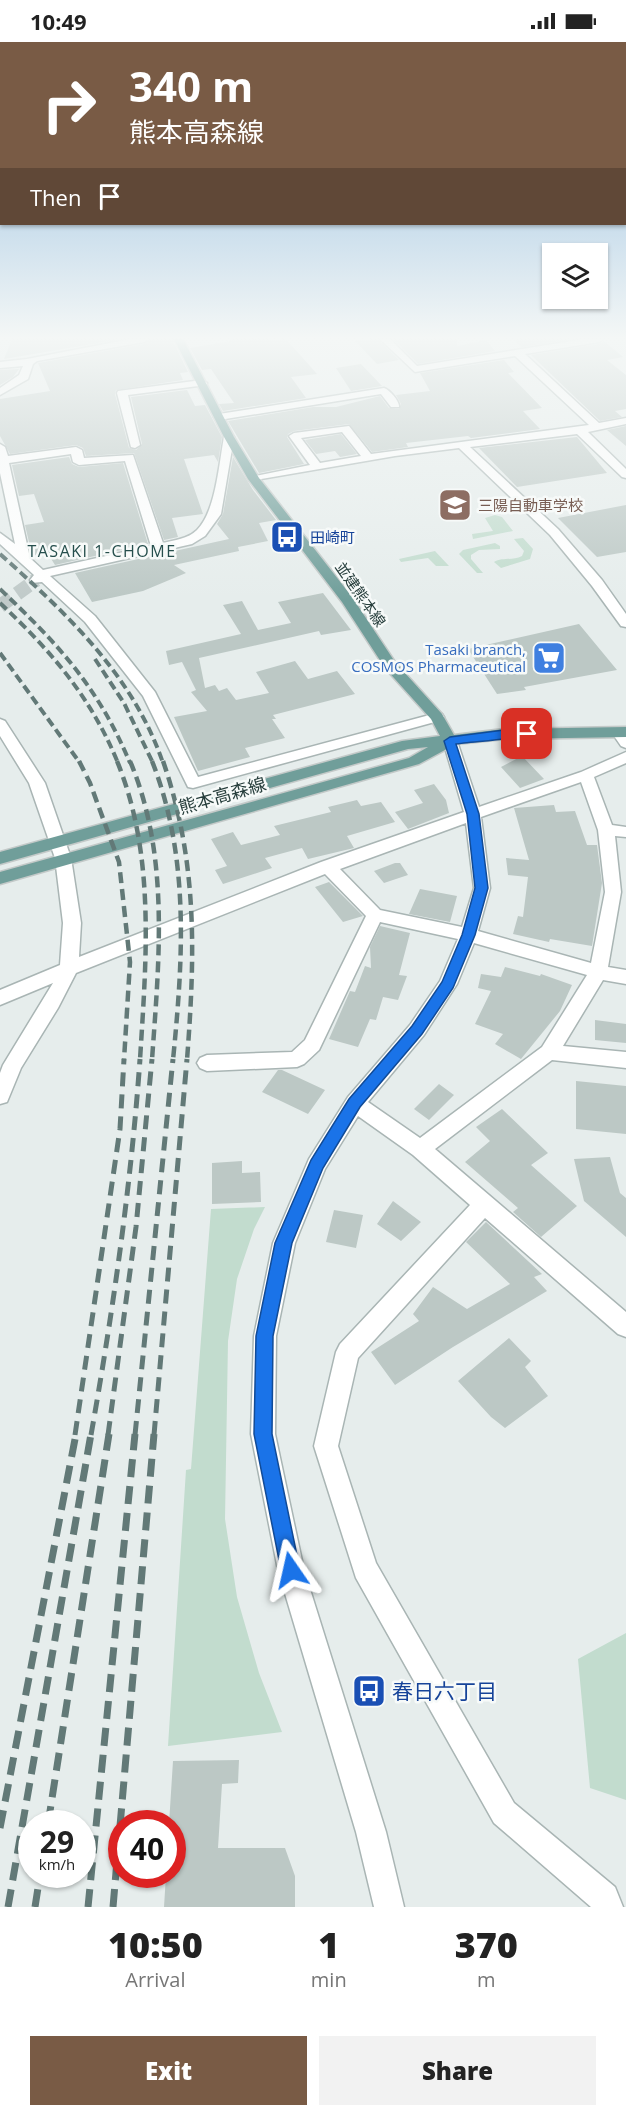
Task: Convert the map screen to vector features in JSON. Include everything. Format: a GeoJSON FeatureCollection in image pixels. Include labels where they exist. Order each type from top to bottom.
{"type":"FeatureCollection","features":[{"type":"Feature","properties":{"kind":"main road","name":"並建熊本線"},"geometry":{"type":"LineString","coordinates":[[224,426],[254,479],[347,600],[390,665],[437,717],[450,741]]}},
{"type":"Feature","properties":{"kind":"main road","name":"熊本高森線"},"geometry":{"type":"LineString","coordinates":[[0,858],[59,850],[414,761],[450,741],[504,734],[624,736]]}},
{"type":"Feature","properties":{"kind":"main road","name":"熊本高森線"},"geometry":{"type":"LineString","coordinates":[[0,878],[59,850]]}},
{"type":"Feature","properties":{"kind":"street"},"geometry":{"type":"LineString","coordinates":[[130,426],[135,445]]}},
{"type":"Feature","properties":{"kind":"street"},"geometry":{"type":"LineString","coordinates":[[254,479],[368,457],[602,426]]}},
{"type":"Feature","properties":{"kind":"street"},"geometry":{"type":"LineString","coordinates":[[316,466],[294,435],[345,428],[368,457]]}},
{"type":"Feature","properties":{"kind":"street"},"geometry":{"type":"LineString","coordinates":[[580,430],[626,475]]}},
{"type":"Feature","properties":{"kind":"street"},"geometry":{"type":"LineString","coordinates":[[39,577],[188,541],[201,533],[215,514],[229,437]]}},
{"type":"Feature","properties":{"kind":"street"},"geometry":{"type":"LineString","coordinates":[[462,445],[566,545],[626,623]]}},
{"type":"Feature","properties":{"kind":"street"},"geometry":{"type":"LineString","coordinates":[[0,447],[24,558]]}},
{"type":"Feature","properties":{"kind":"street"},"geometry":{"type":"LineString","coordinates":[[4,460],[76,450],[79,462],[129,457],[158,548]]}},
{"type":"Feature","properties":{"kind":"street"},"geometry":{"type":"LineString","coordinates":[[0,537],[24,558],[39,577],[90,619],[150,695],[193,783],[437,717]]}},
{"type":"Feature","properties":{"kind":"street"},"geometry":{"type":"LineString","coordinates":[[0,724],[37,783],[59,850],[72,923],[69,968],[52,1003],[14,1065],[0,1096]]}},
{"type":"Feature","properties":{"kind":"street"},"geometry":{"type":"LineString","coordinates":[[389,1907],[371,1832],[291,1570],[263,1434],[265,1336],[284,1243],[316,1165],[355,1103],[417,1030],[448,984],[468,935],[482,888],[473,814],[450,741]]}},
{"type":"Feature","properties":{"kind":"street"},"geometry":{"type":"LineString","coordinates":[[0,998],[69,968],[327,866],[586,775],[626,757]]}},
{"type":"Feature","properties":{"kind":"street"},"geometry":{"type":"LineString","coordinates":[[420,1149],[549,1052],[598,972],[620,893],[606,830],[586,775]]}},
{"type":"Feature","properties":{"kind":"street"},"geometry":{"type":"LineString","coordinates":[[606,830],[626,832]]}},
{"type":"Feature","properties":{"kind":"street"},"geometry":{"type":"LineString","coordinates":[[327,866],[375,915],[468,935],[598,972],[626,977]]}},
{"type":"Feature","properties":{"kind":"street"},"geometry":{"type":"LineString","coordinates":[[207,1063],[297,1059],[312,1045],[375,915]]}},
{"type":"Feature","properties":{"kind":"street"},"geometry":{"type":"LineString","coordinates":[[549,1052],[626,1060]]}},
{"type":"Feature","properties":{"kind":"street"},"geometry":{"type":"LineString","coordinates":[[355,1103],[420,1149],[626,1326]]}},
{"type":"Feature","properties":{"kind":"street"},"geometry":{"type":"LineString","coordinates":[[484,1204],[348,1352],[326,1446],[365,1569],[504,1813],[604,1898],[608,1907]]}},
{"type":"Feature","properties":{"kind":"green space"},"geometry":{"type":"Polygon","coordinates":[[[495,515],[502,517],[513,531],[473,539],[472,534],[493,531],[485,518],[495,515]]]}},
{"type":"Feature","properties":{"kind":"green space"},"geometry":{"type":"Polygon","coordinates":[[[523,538],[533,549],[530,559],[501,568],[494,562],[522,556],[524,551],[514,539],[523,538]]]}},
{"type":"Feature","properties":{"kind":"green space"},"geometry":{"type":"Polygon","coordinates":[[[495,543],[500,546],[500,549],[479,550],[471,555],[471,559],[483,573],[477,573],[459,554],[463,550],[495,543]]]}},
{"type":"Feature","properties":{"kind":"green space"},"geometry":{"type":"Polygon","coordinates":[[[435,551],[449,566],[436,566],[428,558],[401,562],[399,559],[435,551]]]}},
{"type":"Feature","properties":{"kind":"green space"},"geometry":{"type":"Polygon","coordinates":[[[265,1207],[254,1229],[237,1279],[228,1341],[225,1519],[237,1597],[259,1673],[282,1732],[168,1746],[186,1470],[191,1469],[211,1209],[265,1207]]]}},
{"type":"Feature","properties":{"kind":"green space"},"geometry":{"type":"Polygon","coordinates":[[[626,1633],[626,1800],[590,1788],[578,1659],[626,1633]]]}},
{"type":"Feature","properties":{"kind":"building"},"geometry":{"type":"Polygon","coordinates":[[[0,426],[123,426],[129,448],[136,450],[142,444],[138,426],[216,426],[222,437],[218,462],[214,455],[184,459],[203,514],[172,518],[178,537],[164,540],[134,453],[86,456],[83,448],[76,445],[10,454],[0,436],[0,426]]]}},
{"type":"Feature","properties":{"kind":"building"},"geometry":{"type":"Polygon","coordinates":[[[231,426],[333,426],[294,431],[288,434],[287,437],[304,464],[259,473],[231,426]]]}},
{"type":"Feature","properties":{"kind":"building"},"geometry":{"type":"Polygon","coordinates":[[[351,426],[537,426],[540,429],[406,443],[408,447],[372,452],[351,426]]]}},
{"type":"Feature","properties":{"kind":"building"},"geometry":{"type":"Polygon","coordinates":[[[626,426],[626,446],[607,430],[626,426]]]}},
{"type":"Feature","properties":{"kind":"building"},"geometry":{"type":"Polygon","coordinates":[[[341,434],[357,454],[340,457],[335,451],[316,454],[305,440],[341,434]]]}},
{"type":"Feature","properties":{"kind":"building"},"geometry":{"type":"Polygon","coordinates":[[[577,437],[607,473],[517,487],[479,448],[577,437]]]}},
{"type":"Feature","properties":{"kind":"building"},"geometry":{"type":"Polygon","coordinates":[[[69,457],[72,464],[79,467],[123,463],[148,544],[55,565],[48,554],[32,555],[25,525],[44,522],[34,494],[19,496],[12,465],[69,457]]]}},
{"type":"Feature","properties":{"kind":"building"},"geometry":{"type":"Polygon","coordinates":[[[233,457],[253,490],[276,520],[259,523],[268,541],[238,547],[239,551],[174,565],[186,573],[143,591],[92,602],[75,573],[229,539],[217,524],[223,514],[233,457]]]}},
{"type":"Feature","properties":{"kind":"building"},"geometry":{"type":"Polygon","coordinates":[[[626,505],[626,552],[597,557],[558,518],[626,505]]]}},
{"type":"Feature","properties":{"kind":"building"},"geometry":{"type":"Polygon","coordinates":[[[323,593],[351,630],[321,635],[319,631],[199,658],[205,688],[215,685],[219,691],[227,688],[236,700],[269,693],[256,672],[295,661],[308,679],[337,671],[355,694],[273,715],[276,719],[272,719],[285,738],[245,748],[250,757],[198,771],[174,717],[207,711],[191,692],[196,690],[182,662],[169,665],[166,651],[241,634],[223,605],[242,601],[258,630],[291,623],[278,602],[323,593]]]}},
{"type":"Feature","properties":{"kind":"building"},"geometry":{"type":"Polygon","coordinates":[[[579,624],[617,670],[497,694],[468,649],[579,624]]]}},
{"type":"Feature","properties":{"kind":"building"},"geometry":{"type":"Polygon","coordinates":[[[522,756],[544,779],[520,788],[501,767],[522,756]]]}},
{"type":"Feature","properties":{"kind":"building"},"geometry":{"type":"Polygon","coordinates":[[[434,784],[446,800],[449,813],[408,829],[395,812],[423,803],[414,790],[434,784]]]}},
{"type":"Feature","properties":{"kind":"building"},"geometry":{"type":"Polygon","coordinates":[[[357,800],[361,806],[381,802],[395,822],[347,836],[354,848],[308,859],[302,848],[265,858],[272,868],[223,884],[215,870],[227,866],[211,839],[233,832],[241,845],[280,835],[274,826],[331,812],[328,807],[357,800]]]}},
{"type":"Feature","properties":{"kind":"building"},"geometry":{"type":"Polygon","coordinates":[[[554,805],[556,812],[575,811],[587,845],[597,845],[602,883],[592,946],[550,939],[549,942],[513,934],[518,916],[523,917],[528,877],[508,875],[506,858],[529,860],[514,808],[554,805]]]}},
{"type":"Feature","properties":{"kind":"building"},"geometry":{"type":"Polygon","coordinates":[[[400,863],[408,875],[384,883],[374,871],[400,863]]]}},
{"type":"Feature","properties":{"kind":"building"},"geometry":{"type":"Polygon","coordinates":[[[329,882],[363,916],[343,922],[315,887],[329,882]]]}},
{"type":"Feature","properties":{"kind":"building"},"geometry":{"type":"Polygon","coordinates":[[[420,889],[457,896],[450,922],[409,914],[420,889]]]}},
{"type":"Feature","properties":{"kind":"building"},"geometry":{"type":"Polygon","coordinates":[[[380,926],[410,933],[399,975],[407,976],[398,1000],[383,997],[376,1020],[370,1019],[358,1047],[329,1039],[350,991],[355,992],[365,966],[371,968],[370,947],[380,926]]]}},
{"type":"Feature","properties":{"kind":"building"},"geometry":{"type":"Polygon","coordinates":[[[505,967],[540,976],[541,974],[572,985],[560,1011],[521,1059],[495,1044],[503,1034],[475,1024],[491,991],[478,988],[481,974],[501,977],[505,967]]]}},
{"type":"Feature","properties":{"kind":"building"},"geometry":{"type":"Polygon","coordinates":[[[595,1020],[626,1024],[626,1043],[595,1040],[595,1020]]]}},
{"type":"Feature","properties":{"kind":"building"},"geometry":{"type":"Polygon","coordinates":[[[278,1070],[325,1090],[308,1114],[262,1092],[278,1070]]]}},
{"type":"Feature","properties":{"kind":"building"},"geometry":{"type":"Polygon","coordinates":[[[576,1081],[626,1086],[626,1134],[576,1129],[576,1081]]]}},
{"type":"Feature","properties":{"kind":"building"},"geometry":{"type":"Polygon","coordinates":[[[439,1084],[454,1095],[429,1120],[414,1109],[439,1084]]]}},
{"type":"Feature","properties":{"kind":"building"},"geometry":{"type":"Polygon","coordinates":[[[502,1109],[548,1153],[531,1165],[577,1206],[541,1237],[513,1212],[518,1208],[465,1162],[490,1141],[476,1127],[502,1109]]]}},
{"type":"Feature","properties":{"kind":"building"},"geometry":{"type":"Polygon","coordinates":[[[610,1157],[620,1193],[626,1198],[626,1237],[584,1201],[574,1159],[610,1157]]]}},
{"type":"Feature","properties":{"kind":"building"},"geometry":{"type":"Polygon","coordinates":[[[242,1161],[242,1173],[260,1172],[261,1202],[212,1204],[212,1163],[242,1161]]]}},
{"type":"Feature","properties":{"kind":"building"},"geometry":{"type":"Polygon","coordinates":[[[393,1201],[421,1222],[401,1241],[377,1224],[393,1201]]]}},
{"type":"Feature","properties":{"kind":"building"},"geometry":{"type":"Polygon","coordinates":[[[334,1210],[363,1215],[356,1248],[326,1242],[334,1210]]]}},
{"type":"Feature","properties":{"kind":"building"},"geometry":{"type":"Polygon","coordinates":[[[486,1222],[542,1274],[534,1277],[547,1291],[453,1347],[395,1385],[371,1352],[419,1321],[413,1314],[433,1287],[467,1309],[510,1284],[466,1242],[486,1222]]]}},
{"type":"Feature","properties":{"kind":"building"},"geometry":{"type":"Polygon","coordinates":[[[509,1338],[531,1361],[525,1367],[548,1396],[505,1428],[491,1417],[458,1381],[509,1338]]]}},
{"type":"Feature","properties":{"kind":"building"},"geometry":{"type":"Polygon","coordinates":[[[239,1760],[238,1783],[222,1784],[218,1848],[285,1848],[295,1876],[295,1907],[164,1907],[165,1888],[186,1888],[186,1810],[170,1810],[173,1761],[239,1760]]]}},
{"type":"Feature","properties":{"kind":"tunnel"},"geometry":{"type":"LineString","coordinates":[[0,606],[36,580]]}},
{"type":"Feature","properties":{"kind":"railway"},"geometry":{"type":"LineString","coordinates":[[0,554],[73,623],[116,674],[150,731],[163,763]]}},
{"type":"Feature","properties":{"kind":"railway"},"geometry":{"type":"LineString","coordinates":[[0,589],[58,648],[91,689],[118,736],[130,763]]}},
{"type":"Feature","properties":{"kind":"railway"},"geometry":{"type":"LineString","coordinates":[[0,603],[53,657],[68,676],[95,717],[118,763]]}},
{"type":"Feature","properties":{"kind":"railway"},"geometry":{"type":"LineString","coordinates":[[0,653],[80,763]]}},
{"type":"Feature","properties":{"kind":"railway"},"geometry":{"type":"LineString","coordinates":[[95,659],[124,703],[153,763]]}},
{"type":"Feature","properties":{"kind":"railway"},"geometry":{"type":"LineString","coordinates":[[117,761],[138,834],[143,871],[146,947],[140,1060]]}},
{"type":"Feature","properties":{"kind":"railway"},"geometry":{"type":"LineString","coordinates":[[130,761],[143,797],[151,834],[159,909],[152,1060]]}},
{"type":"Feature","properties":{"kind":"railway"},"geometry":{"type":"LineString","coordinates":[[152,761],[173,834],[178,872],[181,947],[173,1060]]}},
{"type":"Feature","properties":{"kind":"railway"},"geometry":{"type":"LineString","coordinates":[[163,761],[183,836],[191,909],[192,983],[187,1060]]}},
{"type":"Feature","properties":{"kind":"railway"},"geometry":{"type":"LineString","coordinates":[[80,763],[90,783],[119,862],[130,962],[124,1060]]}},
{"type":"Feature","properties":{"kind":"railway"},"geometry":{"type":"LineString","coordinates":[[75,1435],[120,1129],[124,1059]]}},
{"type":"Feature","properties":{"kind":"railway"},"geometry":{"type":"LineString","coordinates":[[91,1435],[120,1248],[132,1153],[140,1059]]}},
{"type":"Feature","properties":{"kind":"railway"},"geometry":{"type":"LineString","coordinates":[[108,1435],[136,1227],[152,1059]]}},
{"type":"Feature","properties":{"kind":"railway"},"geometry":{"type":"LineString","coordinates":[[135,1435],[173,1059]]}},
{"type":"Feature","properties":{"kind":"railway"},"geometry":{"type":"LineString","coordinates":[[154,1435],[187,1059]]}},
{"type":"Feature","properties":{"kind":"railway"},"geometry":{"type":"LineString","coordinates":[[0,1828],[76,1434]]}},
{"type":"Feature","properties":{"kind":"railway"},"geometry":{"type":"LineString","coordinates":[[8,1907],[91,1434]]}},
{"type":"Feature","properties":{"kind":"railway"},"geometry":{"type":"LineString","coordinates":[[50,1810],[109,1434]]}},
{"type":"Feature","properties":{"kind":"railway"},"geometry":{"type":"LineString","coordinates":[[88,1907],[135,1434]]}},
{"type":"Feature","properties":{"kind":"railway"},"geometry":{"type":"LineString","coordinates":[[113,1907],[154,1434]]}},
{"type":"Feature","properties":{"kind":"railway"},"geometry":{"type":"LineString","coordinates":[[35,1907],[38,1888]]}},
{"type":"Feature","properties":{"kind":"place","name":"三陽自動車学校"},"geometry":{"type":"Point","coordinates":[455,505]}},
{"type":"Feature","properties":{"kind":"place","name":"田崎町"},"geometry":{"type":"Point","coordinates":[287,537]}},
{"type":"Feature","properties":{"kind":"place","name":"Tasaki branch, COSMOS Pharmaceutical"},"geometry":{"type":"Point","coordinates":[549,658]}},
{"type":"Feature","properties":{"kind":"place","name":"春日六丁目"},"geometry":{"type":"Point","coordinates":[369,1691]}},
{"type":"Feature","properties":{"kind":"district","name":"TASAKI 1-CHOME"},"geometry":{"type":"Point","coordinates":[102,551]}},
{"type":"Feature","properties":{"kind":"route"},"geometry":{"type":"LineString","coordinates":[[291,1570],[263,1434],[265,1336],[284,1243],[316,1165],[355,1103],[417,1030],[448,984],[468,935],[482,888],[473,814],[450,741],[504,734],[527,734]]}}]}
